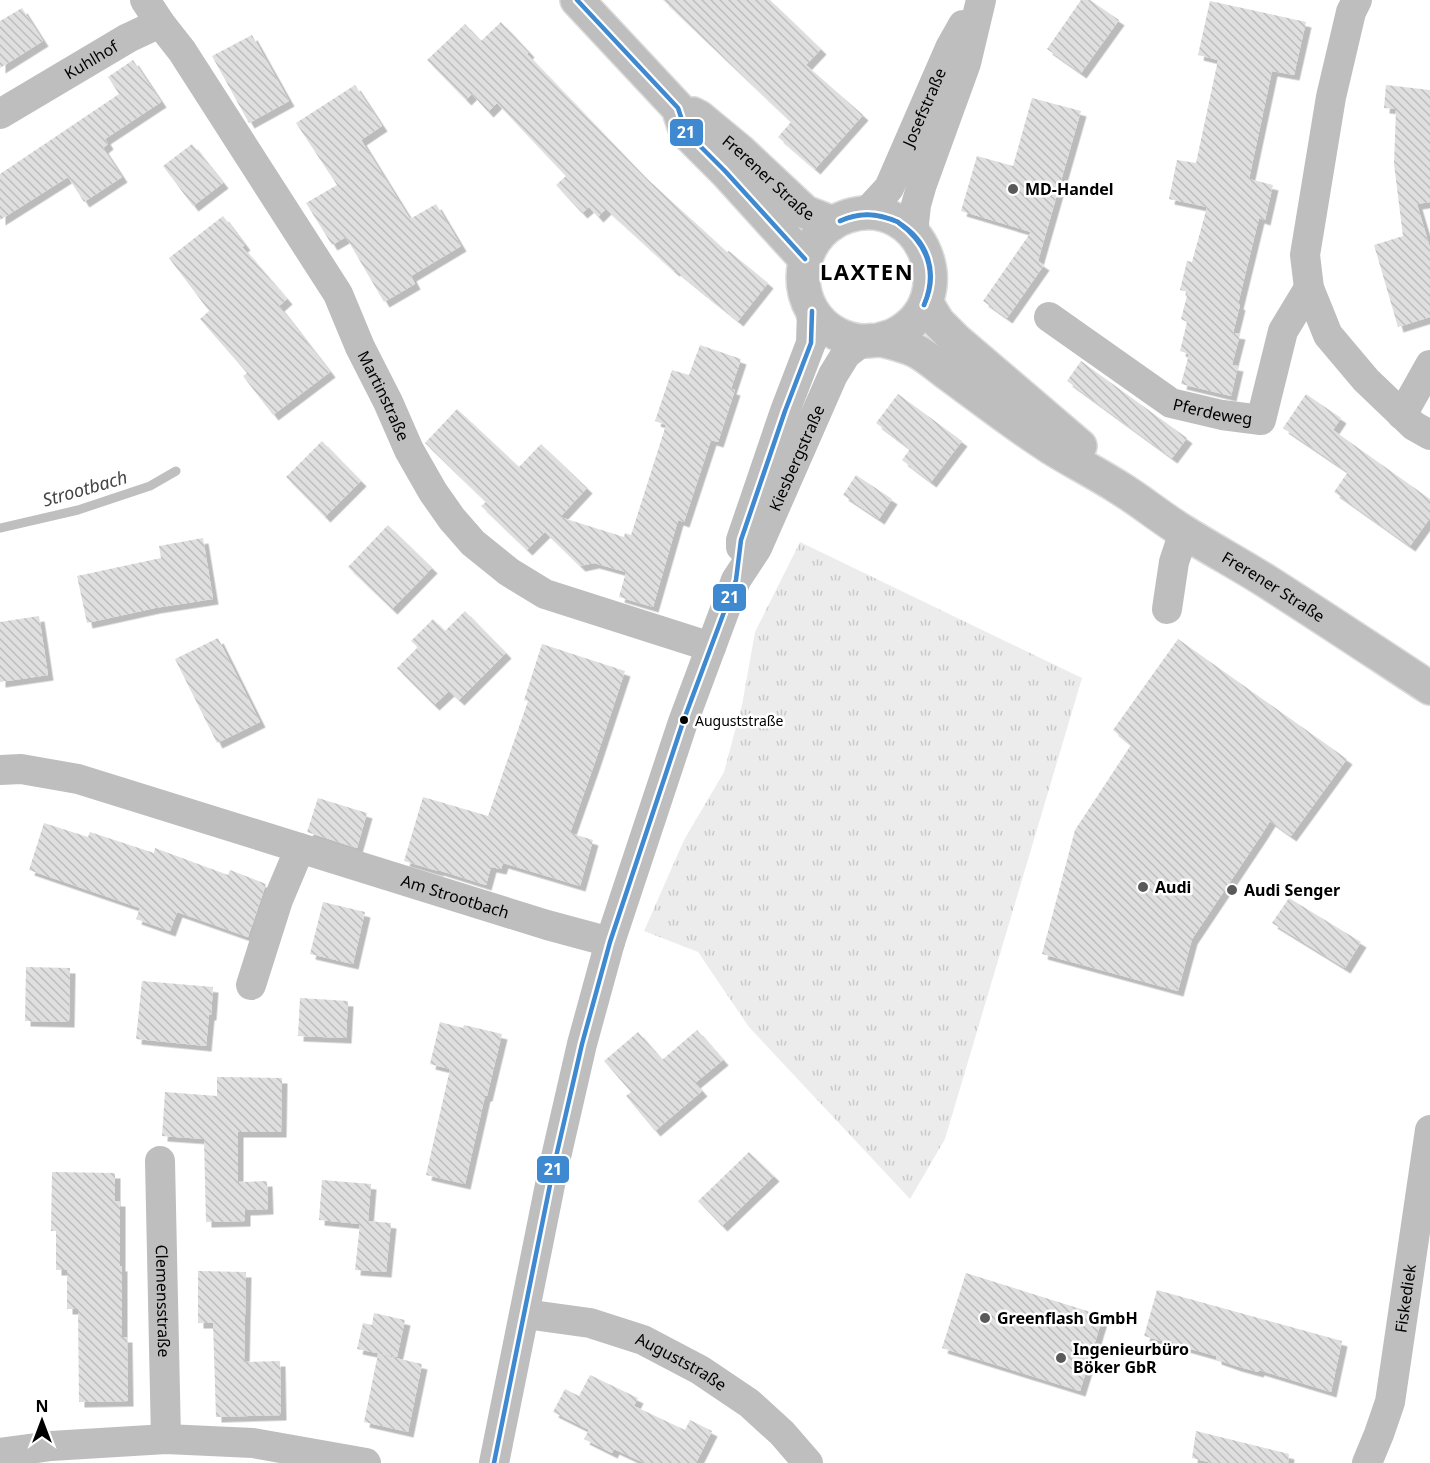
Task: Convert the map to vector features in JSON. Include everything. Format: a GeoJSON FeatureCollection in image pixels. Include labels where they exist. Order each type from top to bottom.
{"type":"FeatureCollection","features":[{"type":"Feature","properties":{"kind":"main road","name":"Frerener Straße"},"geometry":{"type":"LineString","coordinates":[[577,0],[678,108],[699,117],[805,212],[833,223]]}},
{"type":"Feature","properties":{"kind":"main road","name":"Frerener Straße"},"geometry":{"type":"LineString","coordinates":[[678,108],[686,132],[741,188],[805,259]]}},
{"type":"Feature","properties":{"kind":"main road"},"geometry":{"type":"LineString","coordinates":[[866,213],[882,215],[898,221],[913,233],[926,253],[930,267],[930,283],[926,302],[909,325],[894,335],[871,340],[850,339],[824,325],[812,311],[805,295],[803,277],[805,259],[814,240],[833,223],[849,216],[866,213]]}},
{"type":"Feature","properties":{"kind":"main road","name":"Frerener Straße"},"geometry":{"type":"LineString","coordinates":[[926,302],[938,321],[956,340],[1078,444],[1118,487]]}},
{"type":"Feature","properties":{"kind":"main road","name":"Frerener Straße"},"geometry":{"type":"LineString","coordinates":[[871,340],[917,351],[1067,458],[1118,487],[1184,532],[1265,580],[1430,688]]}},
{"type":"Feature","properties":{"kind":"street","name":"Josefstraße"},"geometry":{"type":"LineString","coordinates":[[866,213],[889,188],[950,48],[964,22],[981,0]]}},
{"type":"Feature","properties":{"kind":"street","name":"Josefstraße"},"geometry":{"type":"LineString","coordinates":[[913,233],[916,205],[922,184],[966,63],[981,0]]}},
{"type":"Feature","properties":{"kind":"street"},"geometry":{"type":"LineString","coordinates":[[1357,0],[1330,97],[1305,255],[1309,288],[1328,335],[1366,380],[1414,426],[1430,435]]}},
{"type":"Feature","properties":{"kind":"street","name":"Kuhlhof"},"geometry":{"type":"LineString","coordinates":[[0,114],[128,38],[152,12]]}},
{"type":"Feature","properties":{"kind":"street","name":"Martinstraße"},"geometry":{"type":"LineString","coordinates":[[152,12],[182,51],[338,294],[360,347],[409,450],[433,492],[473,543],[509,572],[545,594],[711,647]]}},
{"type":"Feature","properties":{"kind":"street","name":"Pferdeweg"},"geometry":{"type":"LineString","coordinates":[[1049,317],[1171,403],[1222,415],[1261,420],[1283,331],[1309,288]]}},
{"type":"Feature","properties":{"kind":"street","name":"Kiesbergstraße"},"geometry":{"type":"LineString","coordinates":[[736,580],[741,540],[811,343],[812,311]]}},
{"type":"Feature","properties":{"kind":"street","name":"Kiesbergstraße"},"geometry":{"type":"LineString","coordinates":[[494,1463],[553,1170],[582,1044],[610,942],[683,722],[736,580],[757,548],[832,375],[846,354],[871,340]]}},
{"type":"Feature","properties":{"kind":"street"},"geometry":{"type":"LineString","coordinates":[[1402,415],[1430,365]]}},
{"type":"Feature","properties":{"kind":"street"},"geometry":{"type":"LineString","coordinates":[[1167,609],[1174,562],[1184,532]]}},
{"type":"Feature","properties":{"kind":"street","name":"Am Strootbach"},"geometry":{"type":"LineString","coordinates":[[0,770],[21,769],[78,779],[547,925],[610,942]]}},
{"type":"Feature","properties":{"kind":"street"},"geometry":{"type":"LineString","coordinates":[[251,985],[278,900],[300,848]]}},
{"type":"Feature","properties":{"kind":"street","name":"Fiskediek"},"geometry":{"type":"LineString","coordinates":[[1367,1463],[1390,1402],[1430,1130]]}},
{"type":"Feature","properties":{"kind":"street","name":"Clemensstraße"},"geometry":{"type":"LineString","coordinates":[[160,1161],[166,1439]]}},
{"type":"Feature","properties":{"kind":"street","name":"Auguststraße"},"geometry":{"type":"LineString","coordinates":[[525,1314],[590,1323],[643,1340],[700,1370],[749,1403],[782,1433],[808,1463]]}},
{"type":"Feature","properties":{"kind":"street"},"geometry":{"type":"LineString","coordinates":[[0,1453],[51,1446],[166,1439],[253,1443],[366,1463]]}},
{"type":"Feature","properties":{"kind":"green space"},"geometry":{"type":"Polygon","coordinates":[[[800,542],[1082,678],[945,1139],[910,1199],[749,1027],[698,952],[644,931],[684,840],[724,772],[742,705],[755,632],[800,542]]]}},
{"type":"Feature","properties":{"kind":"building"},"geometry":{"type":"Polygon","coordinates":[[[663,0],[770,0],[821,49],[806,65],[863,115],[815,169],[778,137],[791,122],[663,0]]]}},
{"type":"Feature","properties":{"kind":"building"},"geometry":{"type":"Polygon","coordinates":[[[1081,0],[1090,0],[1119,20],[1081,73],[1047,49],[1081,0]]]}},
{"type":"Feature","properties":{"kind":"building"},"geometry":{"type":"Polygon","coordinates":[[[1210,1],[1306,22],[1294,75],[1272,71],[1249,179],[1273,185],[1265,220],[1259,218],[1238,304],[1240,305],[1233,333],[1240,334],[1232,365],[1238,366],[1231,396],[1181,384],[1189,354],[1180,351],[1187,322],[1181,319],[1188,292],[1180,290],[1187,261],[1192,262],[1207,207],[1169,199],[1177,160],[1196,163],[1218,60],[1198,55],[1210,1]]]}},
{"type":"Feature","properties":{"kind":"building"},"geometry":{"type":"Polygon","coordinates":[[[22,8],[43,41],[0,68],[0,21],[22,8]]]}},
{"type":"Feature","properties":{"kind":"building"},"geometry":{"type":"Polygon","coordinates":[[[501,22],[529,52],[527,54],[645,177],[727,252],[729,251],[768,283],[738,321],[674,271],[606,209],[598,217],[589,207],[582,213],[556,185],[566,176],[497,103],[488,112],[472,94],[466,100],[427,60],[465,24],[481,41],[501,22]]]}},
{"type":"Feature","properties":{"kind":"building"},"geometry":{"type":"Polygon","coordinates":[[[252,35],[289,101],[249,123],[212,56],[252,35]]]}},
{"type":"Feature","properties":{"kind":"building"},"geometry":{"type":"Polygon","coordinates":[[[133,60],[161,102],[105,139],[108,144],[103,148],[122,177],[84,202],[68,177],[0,220],[0,174],[119,94],[108,77],[133,60]]]}},
{"type":"Feature","properties":{"kind":"building"},"geometry":{"type":"Polygon","coordinates":[[[355,85],[382,126],[361,140],[410,219],[436,204],[461,246],[411,276],[415,284],[384,302],[346,237],[332,245],[306,203],[337,185],[296,123],[355,85]]]}},
{"type":"Feature","properties":{"kind":"building"},"geometry":{"type":"Polygon","coordinates":[[[1386,85],[1430,90],[1430,202],[1417,204],[1430,248],[1430,317],[1398,327],[1374,245],[1403,236],[1394,164],[1396,109],[1384,108],[1386,85]]]}},
{"type":"Feature","properties":{"kind":"building","name":"MD-Handel"},"geometry":{"type":"Polygon","coordinates":[[[1032,98],[1081,111],[1038,261],[1044,265],[1007,318],[983,301],[1031,232],[961,211],[977,156],[1013,166],[1032,98]]]}},
{"type":"Feature","properties":{"kind":"building"},"geometry":{"type":"Polygon","coordinates":[[[192,144],[223,183],[193,206],[163,166],[192,144]]]}},
{"type":"Feature","properties":{"kind":"building"},"geometry":{"type":"Polygon","coordinates":[[[223,216],[245,245],[242,247],[287,299],[279,306],[330,372],[273,415],[243,376],[247,373],[200,319],[209,311],[169,258],[223,216]]]}},
{"type":"Feature","properties":{"kind":"building"},"geometry":{"type":"Polygon","coordinates":[[[700,345],[741,359],[731,389],[735,390],[718,442],[711,440],[684,522],[678,520],[653,607],[619,597],[626,572],[594,563],[580,566],[545,532],[527,550],[481,506],[486,502],[425,443],[457,409],[519,467],[541,444],[587,488],[560,517],[624,537],[625,533],[631,535],[666,425],[655,421],[672,370],[689,375],[700,345]]]}},
{"type":"Feature","properties":{"kind":"building"},"geometry":{"type":"Polygon","coordinates":[[[1081,361],[1187,438],[1172,458],[1067,381],[1081,361]]]}},
{"type":"Feature","properties":{"kind":"building"},"geometry":{"type":"Polygon","coordinates":[[[898,394],[962,441],[931,482],[902,460],[910,449],[876,423],[898,394]]]}},
{"type":"Feature","properties":{"kind":"building"},"geometry":{"type":"Polygon","coordinates":[[[1306,394],[1341,418],[1333,430],[1430,499],[1430,518],[1410,546],[1334,492],[1348,472],[1283,428],[1306,394]]]}},
{"type":"Feature","properties":{"kind":"building"},"geometry":{"type":"Polygon","coordinates":[[[322,441],[361,481],[325,517],[286,477],[322,441]]]}},
{"type":"Feature","properties":{"kind":"building"},"geometry":{"type":"Polygon","coordinates":[[[856,475],[892,499],[879,519],[843,495],[856,475]]]}},
{"type":"Feature","properties":{"kind":"building"},"geometry":{"type":"Polygon","coordinates":[[[388,525],[432,568],[392,609],[348,567],[388,525]]]}},
{"type":"Feature","properties":{"kind":"building"},"geometry":{"type":"Polygon","coordinates":[[[203,538],[213,599],[155,608],[87,623],[77,576],[161,558],[159,546],[203,538]]]}},
{"type":"Feature","properties":{"kind":"building"},"geometry":{"type":"Polygon","coordinates":[[[465,611],[506,653],[459,700],[449,691],[434,705],[397,668],[418,647],[411,641],[433,619],[445,631],[465,611]]]}},
{"type":"Feature","properties":{"kind":"building"},"geometry":{"type":"Polygon","coordinates":[[[39,616],[48,675],[0,682],[0,622],[39,616]]]}},
{"type":"Feature","properties":{"kind":"building"},"geometry":{"type":"Polygon","coordinates":[[[218,638],[260,722],[217,743],[175,659],[218,638]]]}},
{"type":"Feature","properties":{"kind":"building"},"geometry":{"type":"Polygon","coordinates":[[[1178,639],[1347,759],[1291,836],[1270,821],[1192,939],[1178,991],[1042,954],[1075,830],[1131,745],[1113,730],[1178,639]]]}},
{"type":"Feature","properties":{"kind":"building"},"geometry":{"type":"Polygon","coordinates":[[[542,644],[625,671],[570,833],[593,840],[580,886],[503,863],[501,869],[491,867],[486,885],[404,861],[423,797],[488,816],[528,701],[524,700],[542,644]]]}},
{"type":"Feature","properties":{"kind":"building"},"geometry":{"type":"Polygon","coordinates":[[[318,798],[367,813],[357,848],[307,832],[318,798]]]}},
{"type":"Feature","properties":{"kind":"building"},"geometry":{"type":"Polygon","coordinates":[[[44,823],[88,837],[90,832],[154,853],[155,848],[228,875],[230,870],[266,884],[248,937],[177,912],[170,931],[136,919],[140,908],[29,870],[44,823]]]}},
{"type":"Feature","properties":{"kind":"building"},"geometry":{"type":"Polygon","coordinates":[[[1289,898],[1361,942],[1345,968],[1272,923],[1289,898]]]}},
{"type":"Feature","properties":{"kind":"building"},"geometry":{"type":"Polygon","coordinates":[[[323,902],[365,912],[353,964],[310,954],[323,902]]]}},
{"type":"Feature","properties":{"kind":"building"},"geometry":{"type":"Polygon","coordinates":[[[26,967],[70,968],[69,1022],[25,1021],[26,967]]]}},
{"type":"Feature","properties":{"kind":"building"},"geometry":{"type":"Polygon","coordinates":[[[142,981],[213,987],[206,1046],[136,1039],[142,981]]]}},
{"type":"Feature","properties":{"kind":"building"},"geometry":{"type":"Polygon","coordinates":[[[300,998],[348,1001],[346,1038],[298,1036],[300,998]]]}},
{"type":"Feature","properties":{"kind":"building"},"geometry":{"type":"Polygon","coordinates":[[[440,1022],[502,1034],[465,1184],[426,1175],[450,1069],[430,1064],[440,1022]]]}},
{"type":"Feature","properties":{"kind":"building"},"geometry":{"type":"Polygon","coordinates":[[[697,1030],[723,1060],[695,1083],[702,1091],[655,1131],[626,1096],[631,1092],[604,1061],[638,1032],[662,1060],[697,1030]]]}},
{"type":"Feature","properties":{"kind":"building"},"geometry":{"type":"Polygon","coordinates":[[[217,1077],[282,1078],[281,1132],[238,1132],[238,1182],[267,1181],[268,1209],[245,1210],[245,1221],[206,1222],[204,1139],[162,1136],[165,1092],[217,1096],[217,1077]]]}},
{"type":"Feature","properties":{"kind":"building"},"geometry":{"type":"Polygon","coordinates":[[[749,1152],[774,1176],[722,1226],[698,1201],[749,1152]]]}},
{"type":"Feature","properties":{"kind":"building"},"geometry":{"type":"Polygon","coordinates":[[[52,1172],[115,1173],[115,1201],[120,1201],[122,1337],[127,1337],[128,1401],[79,1402],[78,1309],[67,1309],[67,1270],[56,1270],[56,1231],[51,1231],[52,1172]]]}},
{"type":"Feature","properties":{"kind":"building"},"geometry":{"type":"Polygon","coordinates":[[[322,1180],[371,1184],[368,1221],[391,1223],[386,1272],[355,1270],[360,1224],[319,1220],[322,1180]]]}},
{"type":"Feature","properties":{"kind":"building"},"geometry":{"type":"Polygon","coordinates":[[[198,1271],[246,1272],[244,1362],[280,1361],[281,1415],[216,1417],[213,1323],[198,1323],[198,1271]]]}},
{"type":"Feature","properties":{"kind":"building"},"geometry":{"type":"Polygon","coordinates":[[[966,1273],[1103,1316],[1080,1391],[942,1348],[966,1273]]]}},
{"type":"Feature","properties":{"kind":"building"},"geometry":{"type":"Polygon","coordinates":[[[1157,1290],[1342,1341],[1331,1392],[1259,1370],[1258,1372],[1236,1366],[1216,1359],[1216,1356],[1144,1336],[1157,1290]]]}},
{"type":"Feature","properties":{"kind":"building"},"geometry":{"type":"Polygon","coordinates":[[[374,1313],[405,1320],[397,1357],[357,1349],[363,1323],[372,1325],[374,1313]]]}},
{"type":"Feature","properties":{"kind":"building"},"geometry":{"type":"Polygon","coordinates":[[[378,1354],[422,1364],[408,1432],[364,1422],[378,1354]]]}},
{"type":"Feature","properties":{"kind":"building"},"geometry":{"type":"Polygon","coordinates":[[[590,1375],[638,1398],[634,1406],[685,1430],[690,1420],[712,1431],[696,1463],[644,1463],[614,1449],[612,1453],[584,1439],[589,1430],[553,1412],[565,1389],[579,1396],[590,1375]]]}},
{"type":"Feature","properties":{"kind":"building"},"geometry":{"type":"Polygon","coordinates":[[[1196,1431],[1289,1454],[1288,1463],[1212,1463],[1192,1458],[1196,1431]]]}},
{"type":"Feature","properties":{"kind":"waterway","name":"Strootbach"},"geometry":{"type":"LineString","coordinates":[[0,528],[78,510],[150,486],[176,471]]}},
{"type":"Feature","properties":{"kind":"transit line","name":"21"},"geometry":{"type":"LineString","coordinates":[[577,0],[678,108],[686,132],[805,259]]}},
{"type":"Feature","properties":{"kind":"transit line","name":"21"},"geometry":{"type":"LineString","coordinates":[[840,221],[869,214],[898,222]]}},
{"type":"Feature","properties":{"kind":"transit line","name":"21"},"geometry":{"type":"LineString","coordinates":[[840,221],[855,216],[869,215],[898,222]]}},
{"type":"Feature","properties":{"kind":"transit line","name":"21"},"geometry":{"type":"LineString","coordinates":[[899,223],[917,239],[928,259],[930,281],[924,305]]}},
{"type":"Feature","properties":{"kind":"transit line","name":"21"},"geometry":{"type":"LineString","coordinates":[[899,223],[917,240],[927,259],[930,281],[924,305]]}},
{"type":"Feature","properties":{"kind":"transit line","name":"21"},"geometry":{"type":"LineString","coordinates":[[494,1463],[553,1170],[582,1044],[610,942],[683,722],[736,580],[741,540],[811,343],[812,311]]}},
{"type":"Feature","properties":{"kind":"place","name":"MD-Handel"},"geometry":{"type":"Point","coordinates":[1013,189]}},
{"type":"Feature","properties":{"kind":"place","name":"Auguststraße"},"geometry":{"type":"Point","coordinates":[684,720]}},
{"type":"Feature","properties":{"kind":"place","name":"Audi"},"geometry":{"type":"Point","coordinates":[1143,887]}},
{"type":"Feature","properties":{"kind":"place","name":"Audi Senger"},"geometry":{"type":"Point","coordinates":[1232,890]}},
{"type":"Feature","properties":{"kind":"place","name":"Greenflash GmbH"},"geometry":{"type":"Point","coordinates":[985,1318]}},
{"type":"Feature","properties":{"kind":"place","name":"Ingenieurbüro Böker GbR"},"geometry":{"type":"Point","coordinates":[1061,1358]}},
{"type":"Feature","properties":{"kind":"district","name":"LAXTEN"},"geometry":{"type":"Point","coordinates":[867,272]}}]}
